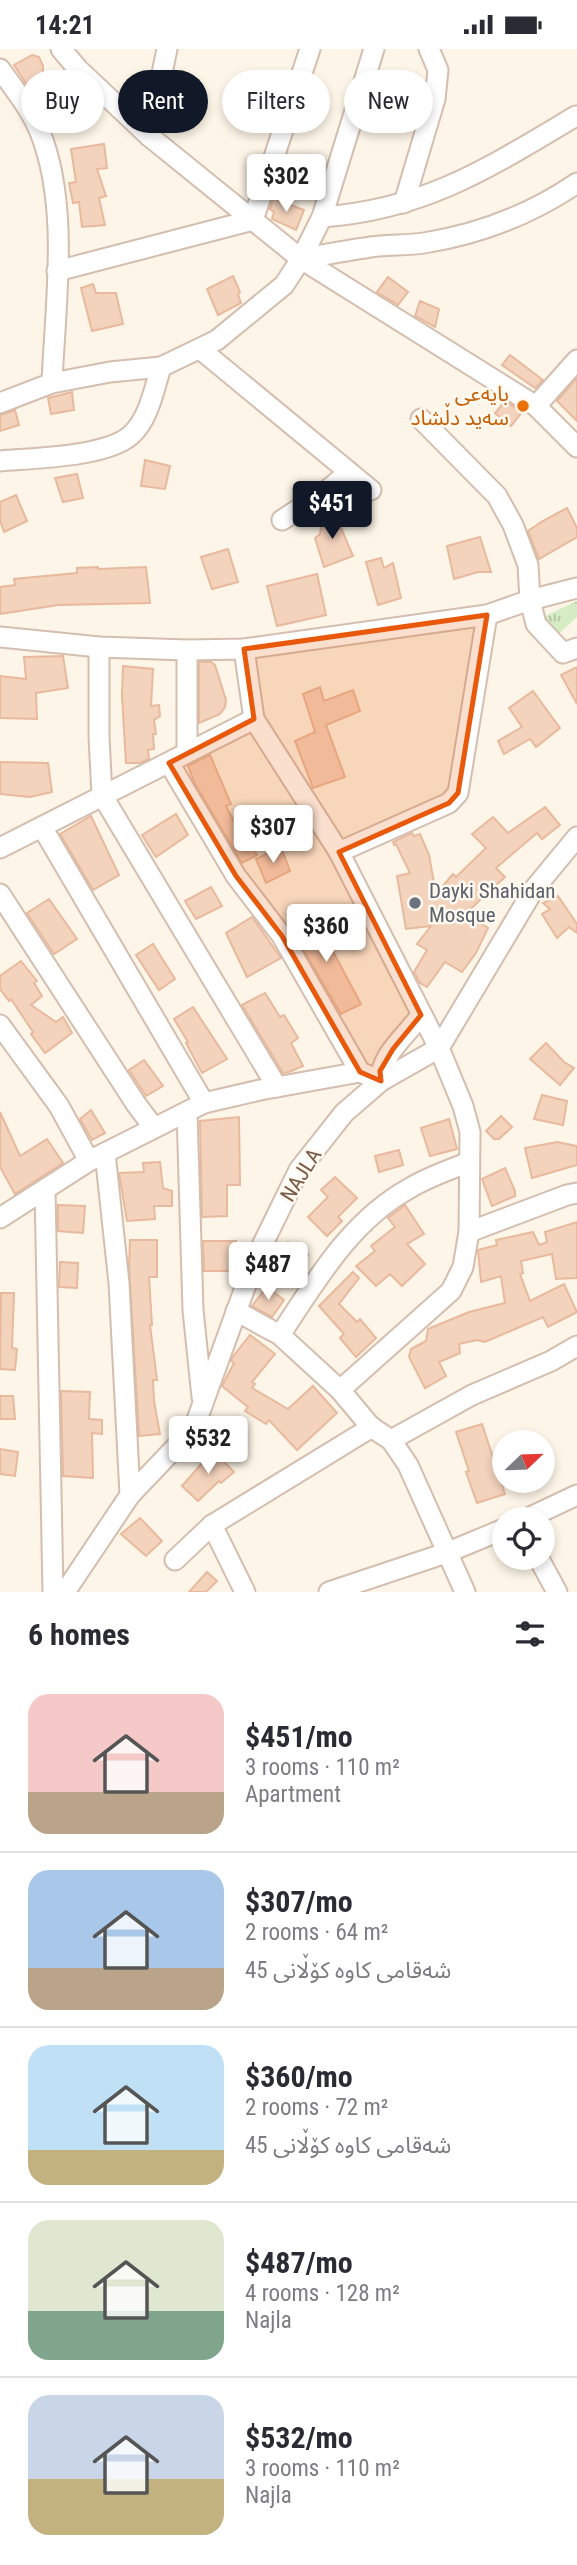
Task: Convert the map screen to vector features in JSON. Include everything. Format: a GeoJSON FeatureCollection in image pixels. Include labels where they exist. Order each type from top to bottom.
{"type":"FeatureCollection","features":[{"type":"Feature","properties":{"kind":"street"},"geometry":{"type":"LineString","coordinates":[[61,49],[78,69],[149,136],[301,259],[536,405],[577,447]]}},
{"type":"Feature","properties":{"kind":"street"},"geometry":{"type":"LineString","coordinates":[[149,136],[167,49]]}},
{"type":"Feature","properties":{"kind":"street"},"geometry":{"type":"LineString","coordinates":[[253,220],[310,49]]}},
{"type":"Feature","properties":{"kind":"street"},"geometry":{"type":"LineString","coordinates":[[0,403],[52,383],[162,366],[218,340],[284,285],[301,259],[321,217],[374,49]]}},
{"type":"Feature","properties":{"kind":"street"},"geometry":{"type":"LineString","coordinates":[[404,203],[435,99],[438,70],[429,49]]}},
{"type":"Feature","properties":{"kind":"street"},"geometry":{"type":"LineString","coordinates":[[0,69],[31,112],[48,156],[57,214],[52,383]]}},
{"type":"Feature","properties":{"kind":"street"},"geometry":{"type":"LineString","coordinates":[[321,217],[357,214],[440,191],[492,166],[576,116]]}},
{"type":"Feature","properties":{"kind":"street"},"geometry":{"type":"LineString","coordinates":[[301,259],[368,247],[422,243],[466,234],[504,223],[540,207],[577,183]]}},
{"type":"Feature","properties":{"kind":"street"},"geometry":{"type":"LineString","coordinates":[[57,271],[253,220]]}},
{"type":"Feature","properties":{"kind":"street"},"geometry":{"type":"LineString","coordinates":[[200,349],[371,490]]}},
{"type":"Feature","properties":{"kind":"street"},"geometry":{"type":"LineString","coordinates":[[536,405],[577,360]]}},
{"type":"Feature","properties":{"kind":"street"},"geometry":{"type":"LineString","coordinates":[[0,461],[105,450],[131,436],[145,415],[162,366]]}},
{"type":"Feature","properties":{"kind":"street"},"geometry":{"type":"LineString","coordinates":[[421,419],[497,496],[513,525],[528,565],[530,600],[536,624],[563,653],[577,648]]}},
{"type":"Feature","properties":{"kind":"street"},"geometry":{"type":"LineString","coordinates":[[282,520],[325,492],[349,472]]}},
{"type":"Feature","properties":{"kind":"street"},"geometry":{"type":"LineString","coordinates":[[0,637],[99,647],[244,649],[487,615],[577,588]]}},
{"type":"Feature","properties":{"kind":"street"},"geometry":{"type":"LineString","coordinates":[[339,852],[449,803],[458,793],[487,615]]}},
{"type":"Feature","properties":{"kind":"street"},"geometry":{"type":"LineString","coordinates":[[99,647],[102,795],[277,1087]]}},
{"type":"Feature","properties":{"kind":"street"},"geometry":{"type":"LineString","coordinates":[[244,649],[254,719],[339,852],[439,1048],[463,1106],[470,1132],[469,1232],[463,1267],[451,1291],[340,1390]]}},
{"type":"Feature","properties":{"kind":"street"},"geometry":{"type":"LineString","coordinates":[[187,650],[187,752]]}},
{"type":"Feature","properties":{"kind":"street"},"geometry":{"type":"LineString","coordinates":[[0,848],[254,719]]}},
{"type":"Feature","properties":{"kind":"street"},"geometry":{"type":"LineString","coordinates":[[169,763],[236,876],[282,936],[360,1072]]}},
{"type":"Feature","properties":{"kind":"street"},"geometry":{"type":"LineString","coordinates":[[42,827],[196,1107],[193,1310],[202,1404]]}},
{"type":"Feature","properties":{"kind":"street"},"geometry":{"type":"LineString","coordinates":[[439,1048],[534,890],[577,837]]}},
{"type":"Feature","properties":{"kind":"street"},"geometry":{"type":"LineString","coordinates":[[0,894],[154,1128]]}},
{"type":"Feature","properties":{"kind":"street"},"geometry":{"type":"LineString","coordinates":[[0,1218],[97,1157],[196,1107],[277,1087],[360,1072],[381,1081],[380,1071],[393,1049],[421,1015]]}},
{"type":"Feature","properties":{"kind":"street"},"geometry":{"type":"LineString","coordinates":[[0,1025],[97,1157],[119,1283],[130,1495]]}},
{"type":"Feature","properties":{"kind":"street","name":"NAJLA"},"geometry":{"type":"LineString","coordinates":[[65,1592],[130,1495],[194,1428],[255,1260],[299,1170],[344,1113],[381,1081],[439,1048]]}},
{"type":"Feature","properties":{"kind":"street"},"geometry":{"type":"LineString","coordinates":[[279,1335],[334,1254],[375,1212],[409,1188],[468,1161]]}},
{"type":"Feature","properties":{"kind":"street"},"geometry":{"type":"LineString","coordinates":[[45,1189],[53,1592]]}},
{"type":"Feature","properties":{"kind":"street"},"geometry":{"type":"LineString","coordinates":[[469,1232],[577,1193]]}},
{"type":"Feature","properties":{"kind":"street"},"geometry":{"type":"LineString","coordinates":[[236,1311],[279,1335],[340,1390],[372,1427],[391,1440],[408,1465],[465,1592]]}},
{"type":"Feature","properties":{"kind":"street"},"geometry":{"type":"LineString","coordinates":[[391,1440],[472,1395],[551,1361],[577,1346]]}},
{"type":"Feature","properties":{"kind":"street"},"geometry":{"type":"LineString","coordinates":[[175,1560],[212,1525],[372,1427]]}},
{"type":"Feature","properties":{"kind":"street"},"geometry":{"type":"LineString","coordinates":[[552,1507],[577,1495]]}},
{"type":"Feature","properties":{"kind":"street"},"geometry":{"type":"LineString","coordinates":[[212,1525],[245,1592]]}},
{"type":"Feature","properties":{"kind":"street"},"geometry":{"type":"LineString","coordinates":[[329,1592],[369,1586],[492,1534]]}},
{"type":"Feature","properties":{"kind":"street"},"geometry":{"type":"LineString","coordinates":[[545,1570],[556,1592]]}},
{"type":"Feature","properties":{"kind":"highlighted area"},"geometry":{"type":"Polygon","coordinates":[[[487,615],[458,793],[449,803],[339,852],[421,1015],[393,1049],[380,1071],[381,1081],[360,1072],[282,936],[236,876],[169,763],[254,719],[244,649],[487,615]]]}},
{"type":"Feature","properties":{"kind":"green space"},"geometry":{"type":"Polygon","coordinates":[[[577,601],[577,617],[553,639],[541,618],[577,601]]]}},
{"type":"Feature","properties":{"kind":"building"},"geometry":{"type":"Polygon","coordinates":[[[32,55],[39,57],[43,70],[21,70],[21,76],[14,65],[32,55]]]}},
{"type":"Feature","properties":{"kind":"building"},"geometry":{"type":"Polygon","coordinates":[[[104,144],[107,168],[97,169],[106,196],[99,198],[105,225],[82,227],[79,202],[73,203],[69,183],[76,182],[71,149],[104,144]]]}},
{"type":"Feature","properties":{"kind":"building"},"geometry":{"type":"Polygon","coordinates":[[[273,198],[304,210],[296,230],[272,219],[274,212],[270,209],[273,198]]]}},
{"type":"Feature","properties":{"kind":"building"},"geometry":{"type":"Polygon","coordinates":[[[233,276],[240,292],[238,294],[241,303],[218,315],[207,289],[233,276]]]}},
{"type":"Feature","properties":{"kind":"building"},"geometry":{"type":"Polygon","coordinates":[[[388,277],[408,292],[398,305],[377,292],[388,277]]]}},
{"type":"Feature","properties":{"kind":"building"},"geometry":{"type":"Polygon","coordinates":[[[93,284],[96,293],[116,293],[123,324],[92,331],[81,288],[93,284]]]}},
{"type":"Feature","properties":{"kind":"building"},"geometry":{"type":"Polygon","coordinates":[[[420,301],[439,309],[435,327],[415,316],[420,301]]]}},
{"type":"Feature","properties":{"kind":"building"},"geometry":{"type":"Polygon","coordinates":[[[510,355],[543,380],[535,388],[502,365],[510,355]]]}},
{"type":"Feature","properties":{"kind":"building"},"geometry":{"type":"Polygon","coordinates":[[[577,378],[577,421],[557,401],[577,378]]]}},
{"type":"Feature","properties":{"kind":"building"},"geometry":{"type":"Polygon","coordinates":[[[72,392],[74,410],[51,414],[48,398],[72,392]]]}},
{"type":"Feature","properties":{"kind":"building"},"geometry":{"type":"Polygon","coordinates":[[[505,401],[522,412],[511,426],[495,413],[505,401]]]}},
{"type":"Feature","properties":{"kind":"building"},"geometry":{"type":"Polygon","coordinates":[[[15,410],[19,425],[0,431],[0,415],[15,410]]]}},
{"type":"Feature","properties":{"kind":"building"},"geometry":{"type":"Polygon","coordinates":[[[145,460],[170,466],[165,489],[141,486],[145,460]]]}},
{"type":"Feature","properties":{"kind":"building"},"geometry":{"type":"Polygon","coordinates":[[[77,474],[83,498],[63,502],[55,478],[77,474]]]}},
{"type":"Feature","properties":{"kind":"building"},"geometry":{"type":"Polygon","coordinates":[[[16,495],[27,521],[4,532],[0,520],[0,502],[16,495]]]}},
{"type":"Feature","properties":{"kind":"building"},"geometry":{"type":"Polygon","coordinates":[[[329,504],[333,530],[341,528],[353,556],[324,567],[315,538],[320,534],[323,508],[329,504]]]}},
{"type":"Feature","properties":{"kind":"building"},"geometry":{"type":"Polygon","coordinates":[[[567,508],[577,528],[577,537],[539,559],[528,531],[567,508]]]}},
{"type":"Feature","properties":{"kind":"building"},"geometry":{"type":"Polygon","coordinates":[[[480,537],[491,572],[478,572],[454,579],[447,546],[480,537]]]}},
{"type":"Feature","properties":{"kind":"building"},"geometry":{"type":"Polygon","coordinates":[[[228,549],[238,582],[212,589],[201,557],[228,549]]]}},
{"type":"Feature","properties":{"kind":"building"},"geometry":{"type":"Polygon","coordinates":[[[381,558],[384,568],[393,563],[401,598],[378,605],[366,562],[381,558]]]}},
{"type":"Feature","properties":{"kind":"building"},"geometry":{"type":"Polygon","coordinates":[[[146,567],[150,603],[58,605],[0,614],[0,587],[15,585],[14,579],[77,573],[77,568],[146,567]]]}},
{"type":"Feature","properties":{"kind":"building"},"geometry":{"type":"Polygon","coordinates":[[[317,574],[326,615],[277,626],[267,586],[317,574]]]}},
{"type":"Feature","properties":{"kind":"building"},"geometry":{"type":"Polygon","coordinates":[[[63,656],[68,688],[36,693],[37,719],[0,718],[0,676],[26,679],[24,657],[63,656]]]}},
{"type":"Feature","properties":{"kind":"building"},"geometry":{"type":"Polygon","coordinates":[[[199,662],[211,662],[215,665],[226,700],[220,714],[199,723],[199,662]]]}},
{"type":"Feature","properties":{"kind":"building"},"geometry":{"type":"Polygon","coordinates":[[[123,666],[153,669],[151,706],[159,705],[160,716],[154,720],[154,749],[148,750],[149,759],[140,763],[126,763],[123,666]]]}},
{"type":"Feature","properties":{"kind":"building"},"geometry":{"type":"Polygon","coordinates":[[[577,667],[577,704],[561,675],[577,667]]]}},
{"type":"Feature","properties":{"kind":"building"},"geometry":{"type":"Polygon","coordinates":[[[320,687],[324,701],[353,690],[360,711],[326,725],[345,777],[313,788],[295,741],[315,732],[303,694],[320,687]]]}},
{"type":"Feature","properties":{"kind":"building"},"geometry":{"type":"Polygon","coordinates":[[[533,691],[560,728],[536,747],[530,739],[504,754],[498,741],[522,727],[509,708],[533,691]]]}},
{"type":"Feature","properties":{"kind":"building"},"geometry":{"type":"Polygon","coordinates":[[[210,755],[231,804],[226,806],[243,839],[247,837],[257,855],[242,863],[195,784],[188,766],[210,755]]]}},
{"type":"Feature","properties":{"kind":"building"},"geometry":{"type":"Polygon","coordinates":[[[0,762],[48,763],[52,792],[30,797],[0,794],[0,762]]]}},
{"type":"Feature","properties":{"kind":"building"},"geometry":{"type":"Polygon","coordinates":[[[545,807],[560,825],[542,839],[537,833],[496,868],[505,877],[465,914],[488,928],[476,953],[462,972],[445,962],[427,987],[420,983],[414,972],[427,950],[417,944],[431,926],[406,929],[397,876],[410,873],[393,842],[412,833],[414,836],[420,834],[429,855],[436,894],[453,874],[456,877],[486,848],[472,834],[493,817],[508,833],[545,807]]]}},
{"type":"Feature","properties":{"kind":"building"},"geometry":{"type":"Polygon","coordinates":[[[176,814],[188,835],[156,857],[142,835],[176,814]]]}},
{"type":"Feature","properties":{"kind":"building"},"geometry":{"type":"Polygon","coordinates":[[[91,816],[119,875],[93,890],[60,834],[91,816]]]}},
{"type":"Feature","properties":{"kind":"building"},"geometry":{"type":"Polygon","coordinates":[[[281,847],[290,871],[266,883],[256,859],[281,847]]]}},
{"type":"Feature","properties":{"kind":"building"},"geometry":{"type":"Polygon","coordinates":[[[211,887],[222,906],[196,919],[185,901],[211,887]]]}},
{"type":"Feature","properties":{"kind":"building"},"geometry":{"type":"Polygon","coordinates":[[[558,896],[577,924],[577,933],[569,927],[557,938],[542,914],[550,909],[543,903],[558,896]]]}},
{"type":"Feature","properties":{"kind":"building"},"geometry":{"type":"Polygon","coordinates":[[[49,899],[77,939],[54,954],[27,913],[49,899]]]}},
{"type":"Feature","properties":{"kind":"building"},"geometry":{"type":"Polygon","coordinates":[[[314,916],[361,1004],[341,1014],[290,927],[314,916]]]}},
{"type":"Feature","properties":{"kind":"building"},"geometry":{"type":"Polygon","coordinates":[[[252,917],[281,958],[247,977],[226,933],[252,917]]]}},
{"type":"Feature","properties":{"kind":"building"},"geometry":{"type":"Polygon","coordinates":[[[153,944],[175,979],[159,990],[136,955],[153,944]]]}},
{"type":"Feature","properties":{"kind":"building"},"geometry":{"type":"Polygon","coordinates":[[[21,961],[37,981],[34,983],[42,996],[31,1005],[56,1022],[63,1017],[72,1033],[45,1053],[11,999],[9,1001],[0,989],[0,976],[21,961]]]}},
{"type":"Feature","properties":{"kind":"building"},"geometry":{"type":"Polygon","coordinates":[[[265,993],[280,1017],[284,1015],[298,1038],[291,1043],[303,1066],[289,1072],[283,1073],[242,1005],[265,993]]]}},
{"type":"Feature","properties":{"kind":"building"},"geometry":{"type":"Polygon","coordinates":[[[193,1007],[227,1059],[202,1073],[174,1019],[193,1007]]]}},
{"type":"Feature","properties":{"kind":"building"},"geometry":{"type":"Polygon","coordinates":[[[546,1043],[564,1062],[574,1068],[560,1085],[530,1059],[546,1043]]]}},
{"type":"Feature","properties":{"kind":"building"},"geometry":{"type":"Polygon","coordinates":[[[144,1060],[163,1086],[146,1096],[129,1070],[144,1060]]]}},
{"type":"Feature","properties":{"kind":"building"},"geometry":{"type":"Polygon","coordinates":[[[542,1095],[567,1101],[563,1125],[534,1119],[542,1095]]]}},
{"type":"Feature","properties":{"kind":"building"},"geometry":{"type":"Polygon","coordinates":[[[91,1110],[105,1133],[92,1140],[80,1119],[91,1110]]]}},
{"type":"Feature","properties":{"kind":"building"},"geometry":{"type":"Polygon","coordinates":[[[0,1112],[20,1156],[47,1139],[63,1163],[15,1194],[0,1167],[0,1112]]]}},
{"type":"Feature","properties":{"kind":"building"},"geometry":{"type":"Polygon","coordinates":[[[501,1116],[512,1127],[499,1139],[494,1139],[486,1131],[501,1116]]]}},
{"type":"Feature","properties":{"kind":"building"},"geometry":{"type":"Polygon","coordinates":[[[239,1117],[240,1185],[227,1185],[227,1216],[202,1217],[200,1121],[239,1117]]]}},
{"type":"Feature","properties":{"kind":"building"},"geometry":{"type":"Polygon","coordinates":[[[449,1119],[457,1149],[430,1156],[421,1128],[449,1119]]]}},
{"type":"Feature","properties":{"kind":"building"},"geometry":{"type":"Polygon","coordinates":[[[557,1142],[577,1146],[577,1165],[532,1178],[525,1148],[557,1142]]]}},
{"type":"Feature","properties":{"kind":"building"},"geometry":{"type":"Polygon","coordinates":[[[399,1150],[403,1165],[379,1172],[375,1156],[399,1150]]]}},
{"type":"Feature","properties":{"kind":"building"},"geometry":{"type":"Polygon","coordinates":[[[160,1162],[163,1188],[172,1191],[172,1206],[154,1206],[155,1219],[127,1221],[119,1173],[144,1172],[143,1163],[160,1162]]]}},
{"type":"Feature","properties":{"kind":"building"},"geometry":{"type":"Polygon","coordinates":[[[505,1168],[515,1196],[492,1206],[482,1179],[505,1168]]]}},
{"type":"Feature","properties":{"kind":"building"},"geometry":{"type":"Polygon","coordinates":[[[335,1177],[357,1198],[338,1217],[342,1221],[327,1236],[308,1217],[328,1197],[321,1190],[335,1177]]]}},
{"type":"Feature","properties":{"kind":"building"},"geometry":{"type":"Polygon","coordinates":[[[58,1205],[85,1206],[83,1233],[58,1231],[58,1205]]]}},
{"type":"Feature","properties":{"kind":"building"},"geometry":{"type":"Polygon","coordinates":[[[405,1205],[424,1234],[407,1244],[425,1264],[402,1286],[390,1274],[376,1286],[356,1266],[375,1251],[371,1246],[395,1227],[388,1218],[405,1205]]]}},
{"type":"Feature","properties":{"kind":"building"},"geometry":{"type":"Polygon","coordinates":[[[577,1222],[577,1278],[556,1279],[552,1254],[521,1261],[523,1273],[520,1274],[530,1301],[564,1284],[577,1312],[548,1327],[543,1317],[485,1342],[477,1340],[459,1344],[460,1353],[439,1362],[446,1376],[425,1388],[409,1357],[411,1349],[426,1341],[428,1329],[469,1312],[505,1303],[501,1276],[481,1282],[478,1250],[497,1245],[496,1240],[533,1232],[539,1245],[547,1242],[545,1232],[577,1222]]]}},
{"type":"Feature","properties":{"kind":"building"},"geometry":{"type":"Polygon","coordinates":[[[130,1240],[157,1240],[157,1277],[149,1277],[150,1325],[157,1380],[153,1380],[154,1401],[160,1434],[139,1436],[129,1266],[130,1240]]]}},
{"type":"Feature","properties":{"kind":"building"},"geometry":{"type":"Polygon","coordinates":[[[203,1241],[236,1241],[235,1271],[204,1271],[203,1241]]]}},
{"type":"Feature","properties":{"kind":"building"},"geometry":{"type":"Polygon","coordinates":[[[288,1242],[308,1255],[296,1274],[275,1261],[288,1242]]]}},
{"type":"Feature","properties":{"kind":"building"},"geometry":{"type":"Polygon","coordinates":[[[60,1262],[78,1263],[77,1288],[59,1287],[60,1262]]]}},
{"type":"Feature","properties":{"kind":"building"},"geometry":{"type":"Polygon","coordinates":[[[353,1272],[359,1278],[339,1304],[357,1322],[360,1319],[376,1338],[356,1357],[340,1338],[344,1334],[319,1306],[353,1272]]]}},
{"type":"Feature","properties":{"kind":"building"},"geometry":{"type":"Polygon","coordinates":[[[267,1287],[284,1300],[272,1317],[252,1306],[267,1287]]]}},
{"type":"Feature","properties":{"kind":"building"},"geometry":{"type":"Polygon","coordinates":[[[1,1293],[14,1293],[12,1348],[17,1349],[15,1370],[0,1369],[1,1293]]]}},
{"type":"Feature","properties":{"kind":"building"},"geometry":{"type":"Polygon","coordinates":[[[250,1335],[275,1354],[252,1382],[255,1384],[252,1388],[288,1409],[313,1386],[337,1413],[297,1450],[269,1420],[266,1424],[245,1411],[248,1407],[222,1386],[234,1363],[232,1358],[250,1335]]]}},
{"type":"Feature","properties":{"kind":"building"},"geometry":{"type":"Polygon","coordinates":[[[61,1391],[90,1392],[89,1419],[102,1420],[102,1434],[92,1433],[93,1478],[63,1476],[61,1391]]]}},
{"type":"Feature","properties":{"kind":"building"},"geometry":{"type":"Polygon","coordinates":[[[0,1396],[13,1396],[15,1419],[0,1419],[0,1396]]]}},
{"type":"Feature","properties":{"kind":"building"},"geometry":{"type":"Polygon","coordinates":[[[482,1424],[492,1454],[492,1493],[505,1494],[477,1503],[456,1432],[482,1424]]]}},
{"type":"Feature","properties":{"kind":"building"},"geometry":{"type":"Polygon","coordinates":[[[0,1449],[18,1452],[15,1476],[0,1474],[0,1449]]]}},
{"type":"Feature","properties":{"kind":"building"},"geometry":{"type":"Polygon","coordinates":[[[213,1450],[234,1472],[221,1483],[219,1481],[198,1501],[182,1486],[213,1450]]]}},
{"type":"Feature","properties":{"kind":"building"},"geometry":{"type":"Polygon","coordinates":[[[140,1518],[162,1541],[146,1556],[121,1534],[140,1518]]]}},
{"type":"Feature","properties":{"kind":"building"},"geometry":{"type":"Polygon","coordinates":[[[207,1572],[217,1581],[206,1592],[189,1592],[207,1572]]]}},
{"type":"Feature","properties":{"kind":"place","name":"بایەعی سەید دڵشاد"},"geometry":{"type":"Point","coordinates":[523,406]}},
{"type":"Feature","properties":{"kind":"place","name":"Dayki Shahidan Mosque"},"geometry":{"type":"Point","coordinates":[415,903]}}]}
